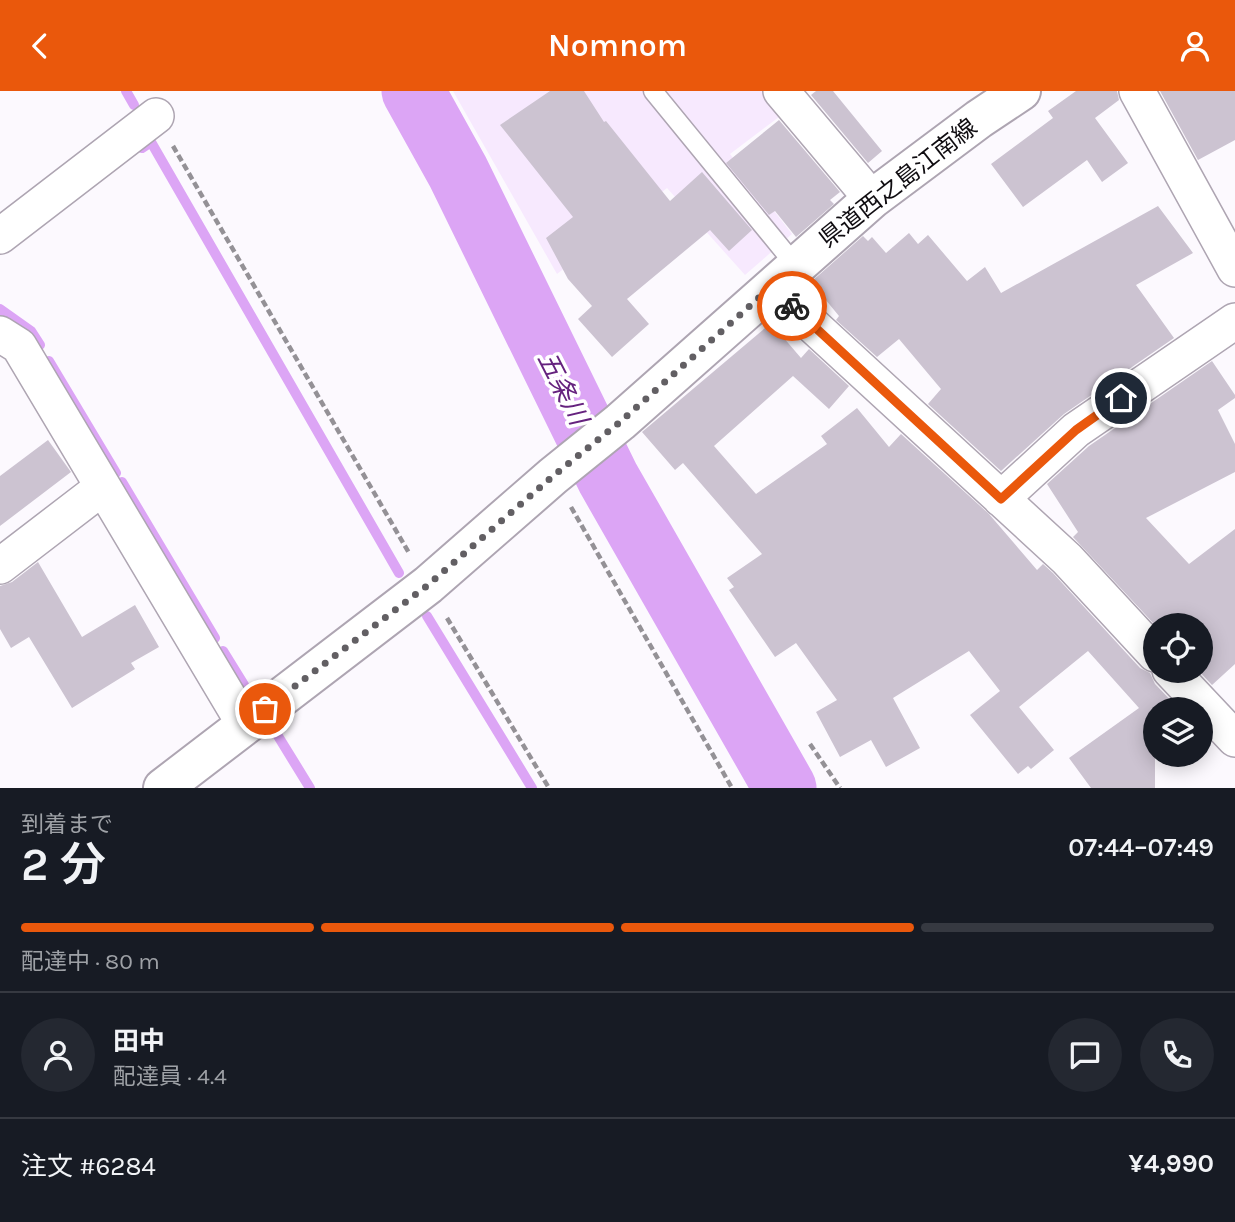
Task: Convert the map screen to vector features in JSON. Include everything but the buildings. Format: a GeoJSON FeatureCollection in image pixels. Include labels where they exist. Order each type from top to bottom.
{"type":"FeatureCollection","features":[{"type":"Feature","properties":{"kind":"main road","name":"県道西之島江南線"},"geometry":{"type":"LineString","coordinates":[[166,787],[428,585],[620,422],[872,199],[979,118],[1021,91]]}},
{"type":"Feature","properties":{"kind":"street"},"geometry":{"type":"LineString","coordinates":[[781,91],[872,199]]}},
{"type":"Feature","properties":{"kind":"street"},"geometry":{"type":"LineString","coordinates":[[1137,91],[1235,269]]}},
{"type":"Feature","properties":{"kind":"street"},"geometry":{"type":"LineString","coordinates":[[0,236],[156,116]]}},
{"type":"Feature","properties":{"kind":"street"},"geometry":{"type":"LineString","coordinates":[[783,276],[1001,499],[1067,559],[1143,641]]}},
{"type":"Feature","properties":{"kind":"street"},"geometry":{"type":"LineString","coordinates":[[1001,499],[1076,430],[1235,321]]}},
{"type":"Feature","properties":{"kind":"street"},"geometry":{"type":"LineString","coordinates":[[0,334],[19,346],[245,725]]}},
{"type":"Feature","properties":{"kind":"street"},"geometry":{"type":"LineString","coordinates":[[0,566],[103,487]]}},
{"type":"Feature","properties":{"kind":"street"},"geometry":{"type":"LineString","coordinates":[[1182,683],[1235,739]]}},
{"type":"Feature","properties":{"kind":"lane"},"geometry":{"type":"LineString","coordinates":[[653,91],[783,276]]}},
{"type":"Feature","properties":{"kind":"path"},"geometry":{"type":"LineString","coordinates":[[156,116],[549,788]]}},
{"type":"Feature","properties":{"kind":"path"},"geometry":{"type":"LineString","coordinates":[[558,472],[732,788]]}},
{"type":"Feature","properties":{"kind":"path"},"geometry":{"type":"LineString","coordinates":[[810,744],[841,788]]}},
{"type":"Feature","properties":{"kind":"shaded area"},"geometry":{"type":"Polygon","coordinates":[[[453,91],[763,91],[783,114],[730,154],[792,234],[745,275],[667,188],[557,274],[453,91]]]}},
{"type":"Feature","properties":{"kind":"waterway"},"geometry":{"type":"LineString","coordinates":[[126,91],[134,105]]}},
{"type":"Feature","properties":{"kind":"waterway","name":"五条川"},"geometry":{"type":"LineString","coordinates":[[413,91],[458,172],[608,478],[785,788]]}},
{"type":"Feature","properties":{"kind":"waterway"},"geometry":{"type":"LineString","coordinates":[[142,148],[151,142],[399,573]]}},
{"type":"Feature","properties":{"kind":"waterway"},"geometry":{"type":"LineString","coordinates":[[0,309],[31,331],[40,345]]}},
{"type":"Feature","properties":{"kind":"waterway"},"geometry":{"type":"LineString","coordinates":[[49,361],[116,473]]}},
{"type":"Feature","properties":{"kind":"waterway"},"geometry":{"type":"LineString","coordinates":[[122,482],[215,638]]}},
{"type":"Feature","properties":{"kind":"waterway"},"geometry":{"type":"LineString","coordinates":[[427,616],[532,788]]}},
{"type":"Feature","properties":{"kind":"waterway"},"geometry":{"type":"LineString","coordinates":[[223,651],[244,685]]}},
{"type":"Feature","properties":{"kind":"waterway"},"geometry":{"type":"LineString","coordinates":[[278,736],[310,788]]}},
{"type":"Feature","properties":{"kind":"way so far"},"geometry":{"type":"LineString","coordinates":[[265,709],[428,585],[553,476],[620,422],[771,287],[792,306]]}},
{"type":"Feature","properties":{"kind":"route"},"geometry":{"type":"LineString","coordinates":[[792,306],[1001,499],[1076,430],[1121,398]]}}]}
